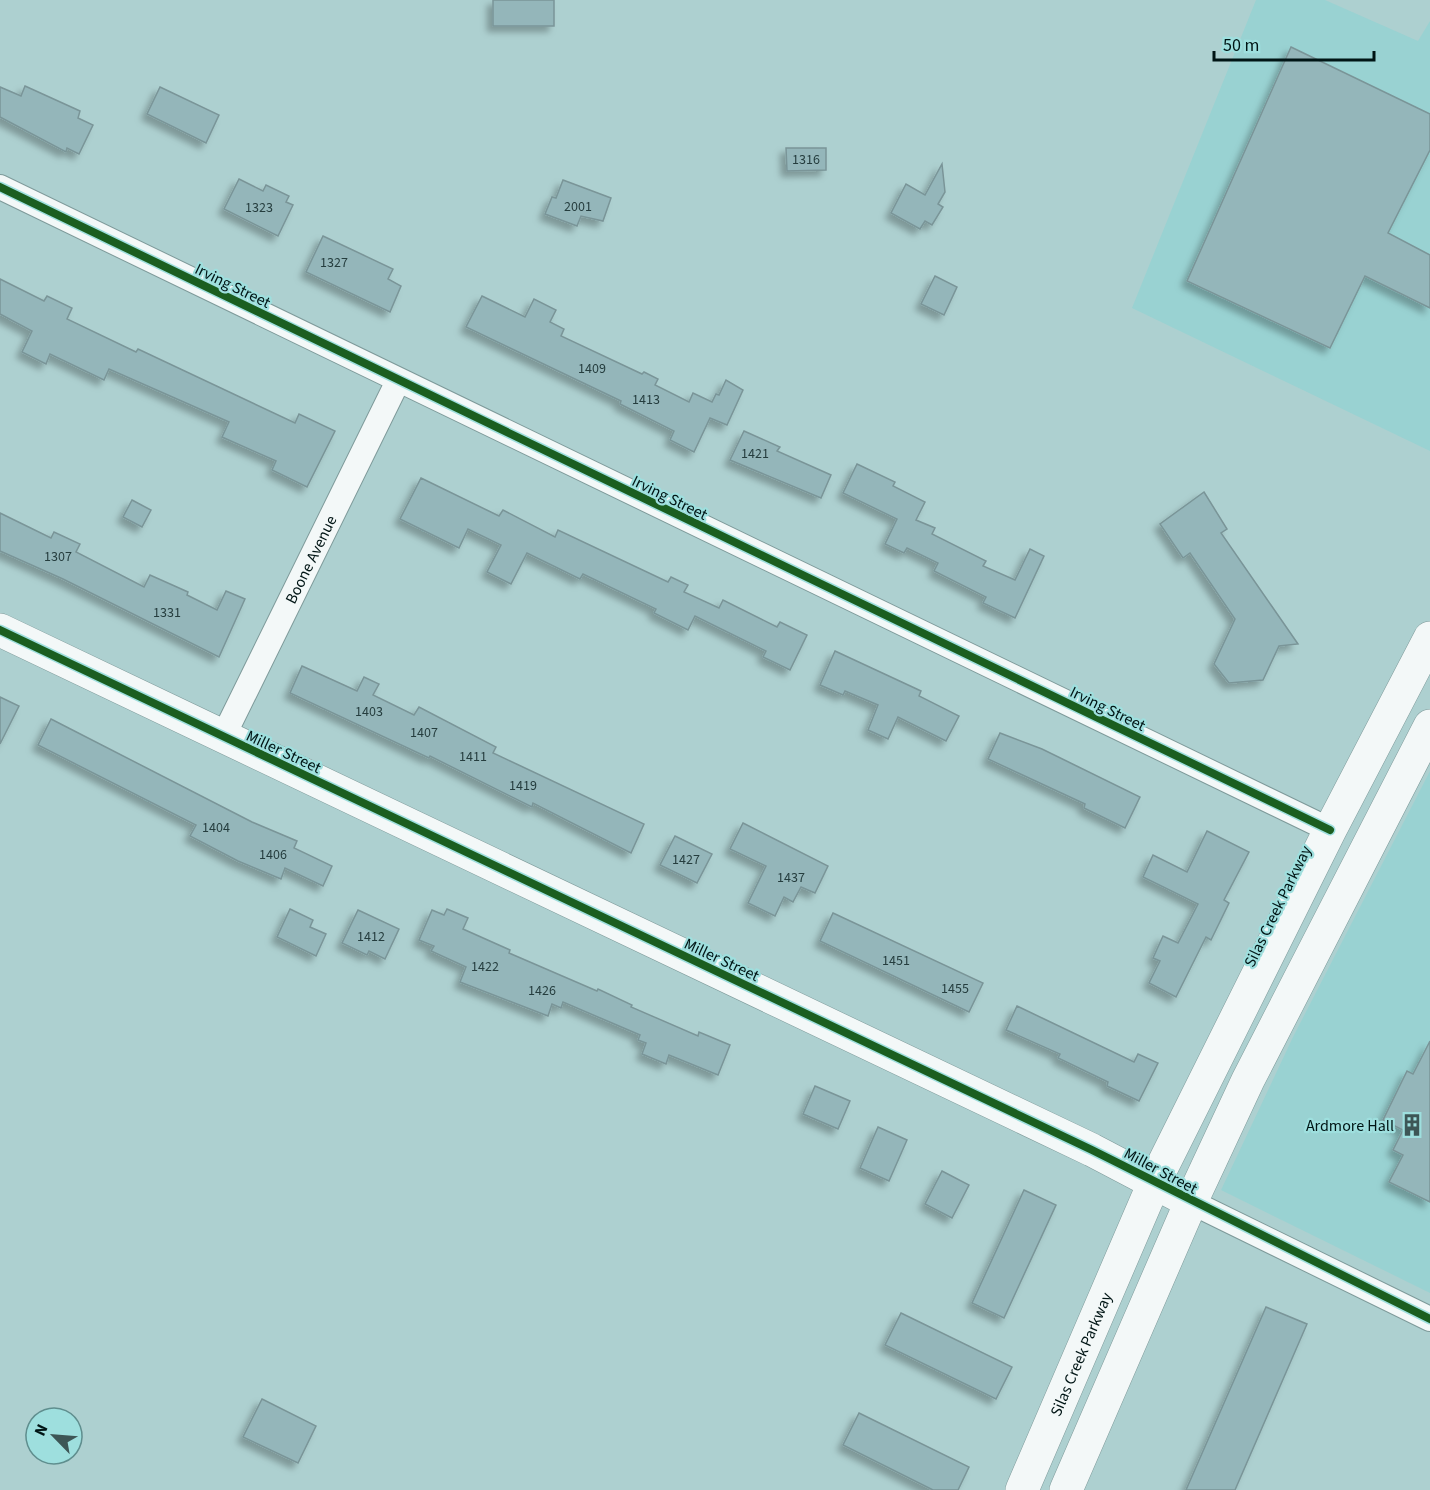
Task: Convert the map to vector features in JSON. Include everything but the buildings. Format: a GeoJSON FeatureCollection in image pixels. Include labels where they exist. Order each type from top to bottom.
{"type":"FeatureCollection","features":[{"type":"Feature","properties":{"kind":"main road","name":"Miller Street"},"geometry":{"type":"LineString","coordinates":[[0,630],[1071,1140],[1191,1202]]}},
{"type":"Feature","properties":{"kind":"main road","name":"Silas Creek Parkway"},"geometry":{"type":"LineString","coordinates":[[1022,1490],[1154,1182],[1330,830],[1430,638]]}},
{"type":"Feature","properties":{"kind":"main road"},"geometry":{"type":"LineString","coordinates":[[1066,1490],[1191,1202],[1248,1080],[1430,726]]}},
{"type":"Feature","properties":{"kind":"street","name":"Irving Street"},"geometry":{"type":"LineString","coordinates":[[0,187],[1330,830]]}},
{"type":"Feature","properties":{"kind":"street","name":"Boone Avenue"},"geometry":{"type":"LineString","coordinates":[[223,737],[398,381]]}},
{"type":"Feature","properties":{"kind":"street","name":"Miller Street"},"geometry":{"type":"LineString","coordinates":[[1191,1202],[1430,1319]]}},
{"type":"Feature","properties":{"kind":"shaded area"},"geometry":{"type":"Polygon","coordinates":[[[1256,0],[1325,0],[1418,41],[1430,21],[1430,451],[1132,308],[1256,0]]]}},
{"type":"Feature","properties":{"kind":"shaded area"},"geometry":{"type":"Polygon","coordinates":[[[1430,771],[1430,1293],[1221,1190],[1293,1037],[1430,771]]]}},
{"type":"Feature","properties":{"kind":"cycle path"},"geometry":{"type":"LineString","coordinates":[[0,187],[1330,830]]}},
{"type":"Feature","properties":{"kind":"cycle path"},"geometry":{"type":"LineString","coordinates":[[0,630],[1092,1150],[1430,1319]]}},
{"type":"Feature","properties":{"kind":"place","name":"Ardmore Hall"},"geometry":{"type":"Point","coordinates":[1412,1125]}}]}
